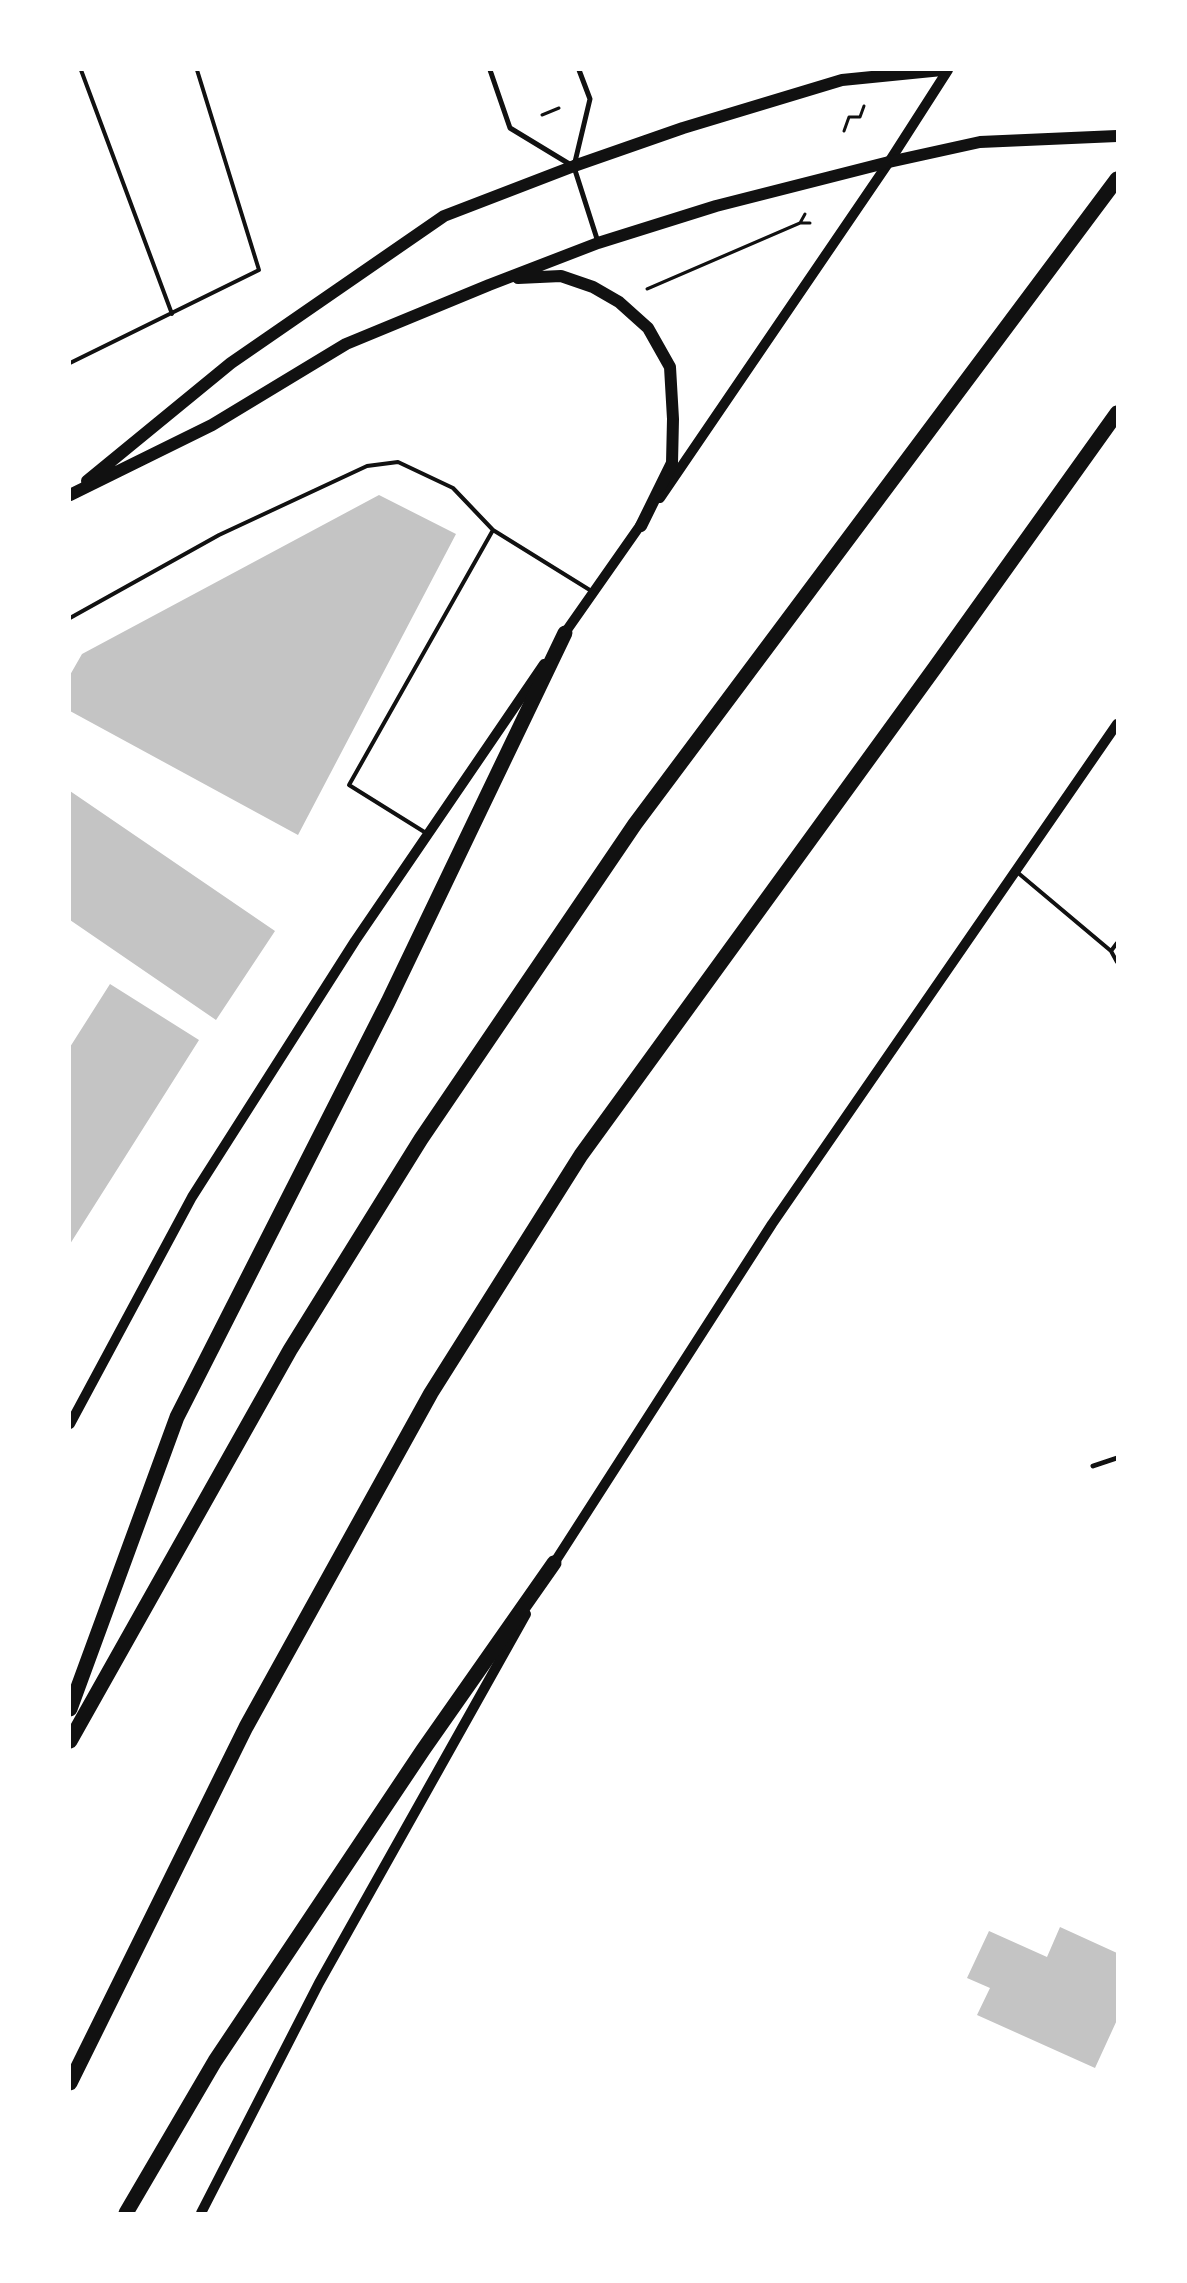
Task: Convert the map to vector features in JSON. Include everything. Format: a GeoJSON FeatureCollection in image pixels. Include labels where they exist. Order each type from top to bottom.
{"type":"FeatureCollection","features":[{"type":"Feature","properties":{"kind":"highway"},"geometry":{"type":"LineString","coordinates":[[70,1741],[286,1358],[421,1140],[635,824],[1015,312],[1117,179]]}},
{"type":"Feature","properties":{"kind":"highway"},"geometry":{"type":"LineString","coordinates":[[70,2083],[246,1727],[431,1392],[581,1155],[929,677],[1117,413]]}},
{"type":"Feature","properties":{"kind":"highway"},"geometry":{"type":"LineString","coordinates":[[70,1709],[177,1417],[388,1002],[565,633]]}},
{"type":"Feature","properties":{"kind":"highway"},"geometry":{"type":"LineString","coordinates":[[126,2213],[215,2061],[423,1750],[554,1563]]}},
{"type":"Feature","properties":{"kind":"main road"},"geometry":{"type":"LineString","coordinates":[[70,495],[231,364],[444,216],[574,166],[683,128],[842,80],[942,70]]}},
{"type":"Feature","properties":{"kind":"main road"},"geometry":{"type":"LineString","coordinates":[[70,1424],[192,1197],[355,940],[565,633],[641,526],[889,162],[948,70]]}},
{"type":"Feature","properties":{"kind":"main road"},"geometry":{"type":"LineString","coordinates":[[70,495],[212,425],[346,344],[598,243],[716,206],[889,162],[980,142],[1117,136]]}},
{"type":"Feature","properties":{"kind":"main road"},"geometry":{"type":"LineString","coordinates":[[505,279],[562,276],[593,287],[619,302],[648,328],[670,367],[673,419],[672,463],[641,526]]}},
{"type":"Feature","properties":{"kind":"main road"},"geometry":{"type":"LineString","coordinates":[[201,2213],[319,1983],[554,1563],[772,1224],[1117,724]]}},
{"type":"Feature","properties":{"kind":"street"},"geometry":{"type":"LineString","coordinates":[[490,70],[510,128],[574,166]]}},
{"type":"Feature","properties":{"kind":"street"},"geometry":{"type":"LineString","coordinates":[[579,70],[590,99],[574,166],[598,243]]}},
{"type":"Feature","properties":{"kind":"street"},"geometry":{"type":"LineString","coordinates":[[1093,1466],[1117,1458]]}},
{"type":"Feature","properties":{"kind":"lane"},"geometry":{"type":"LineString","coordinates":[[81,70],[172,314]]}},
{"type":"Feature","properties":{"kind":"lane"},"geometry":{"type":"LineString","coordinates":[[70,363],[259,270],[197,70]]}},
{"type":"Feature","properties":{"kind":"lane"},"geometry":{"type":"LineString","coordinates":[[70,618],[219,535],[367,466],[398,462],[453,488],[493,530],[594,592]]}},
{"type":"Feature","properties":{"kind":"lane"},"geometry":{"type":"LineString","coordinates":[[428,834],[349,784],[493,530]]}},
{"type":"Feature","properties":{"kind":"lane"},"geometry":{"type":"LineString","coordinates":[[1016,870],[1111,951],[1117,962]]}},
{"type":"Feature","properties":{"kind":"lane"},"geometry":{"type":"LineString","coordinates":[[1111,951],[1117,943]]}},
{"type":"Feature","properties":{"kind":"path"},"geometry":{"type":"LineString","coordinates":[[844,131],[849,117],[860,117],[865,104]]}},
{"type":"Feature","properties":{"kind":"path"},"geometry":{"type":"LineString","coordinates":[[542,115],[559,108]]}},
{"type":"Feature","properties":{"kind":"path"},"geometry":{"type":"LineString","coordinates":[[800,223],[807,209]]}},
{"type":"Feature","properties":{"kind":"path"},"geometry":{"type":"LineString","coordinates":[[642,291],[800,223],[810,223]]}},
{"type":"Feature","properties":{"kind":"building"},"geometry":{"type":"Polygon","coordinates":[[[379,495],[456,534],[298,835],[70,711],[70,675],[82,654],[379,495]]]}},
{"type":"Feature","properties":{"kind":"building"},"geometry":{"type":"Polygon","coordinates":[[[70,791],[275,931],[216,1020],[70,920],[70,791]]]}},
{"type":"Feature","properties":{"kind":"building"},"geometry":{"type":"Polygon","coordinates":[[[110,984],[199,1040],[70,1244],[70,1047],[110,984]]]}},
{"type":"Feature","properties":{"kind":"building"},"geometry":{"type":"Polygon","coordinates":[[[1060,1927],[1117,1953],[1117,2020],[1095,2068],[977,2015],[990,1988],[967,1978],[989,1931],[1047,1957],[1060,1927]]]}}]}
